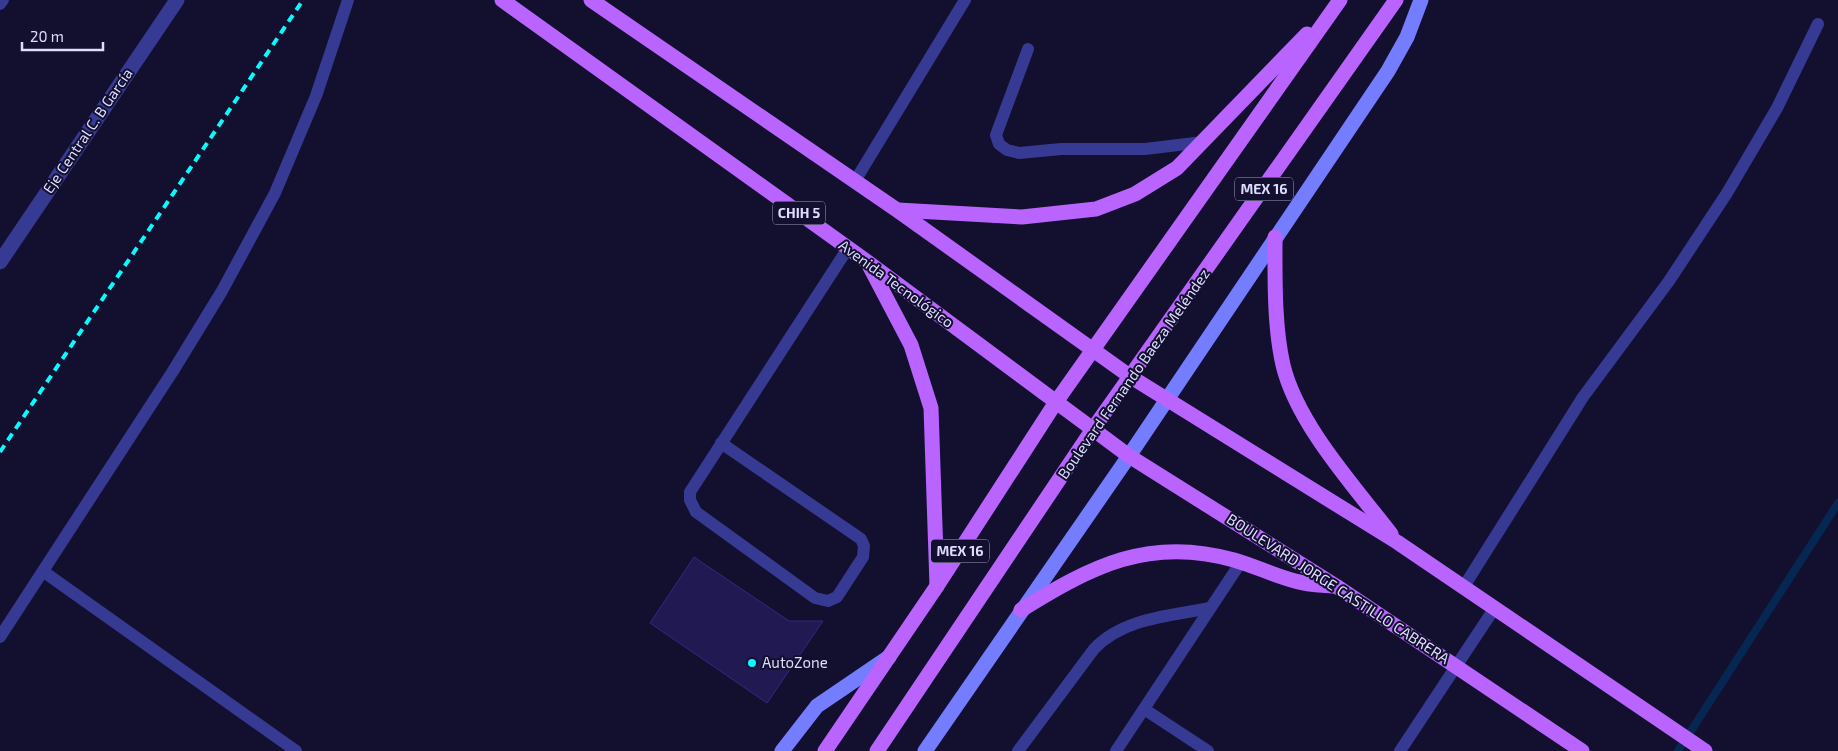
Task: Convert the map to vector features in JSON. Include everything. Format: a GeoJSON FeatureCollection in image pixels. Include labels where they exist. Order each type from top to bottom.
{"type":"FeatureCollection","features":[{"type":"Feature","properties":{"kind":"main road","name":"Avenida Tecnológico"},"geometry":{"type":"LineString","coordinates":[[502,0],[848,248],[1093,429]]}},
{"type":"Feature","properties":{"kind":"main road"},"geometry":{"type":"LineString","coordinates":[[591,0],[897,210],[1131,377],[1397,542],[1706,751]]}},
{"type":"Feature","properties":{"kind":"main road"},"geometry":{"type":"LineString","coordinates":[[897,210],[1022,217],[1096,210],[1135,194],[1177,168],[1339,0]]}},
{"type":"Feature","properties":{"kind":"main road","name":"MEX 16"},"geometry":{"type":"LineString","coordinates":[[825,751],[891,656],[1092,349],[1339,0]]}},
{"type":"Feature","properties":{"kind":"main road","name":"Boulevard Fernando Baeza Meléndez"},"geometry":{"type":"LineString","coordinates":[[877,751],[1093,429],[1396,0]]}},
{"type":"Feature","properties":{"kind":"main road"},"geometry":{"type":"LineString","coordinates":[[1275,236],[1276,304],[1284,366],[1303,414],[1397,542]]}},
{"type":"Feature","properties":{"kind":"main road"},"geometry":{"type":"LineString","coordinates":[[868,264],[911,345],[931,408],[937,586]]}},
{"type":"Feature","properties":{"kind":"main road","name":"BOULEVARD JORGE CASTILLO CABRERA"},"geometry":{"type":"LineString","coordinates":[[1093,429],[1129,456],[1336,586],[1582,751]]}},
{"type":"Feature","properties":{"kind":"main road"},"geometry":{"type":"LineString","coordinates":[[1021,610],[1090,570],[1136,554],[1173,550],[1199,552],[1241,562],[1296,582],[1336,586]]}},
{"type":"Feature","properties":{"kind":"street","name":"Eje Central C. B García"},"geometry":{"type":"LineString","coordinates":[[0,262],[177,0]]}},
{"type":"Feature","properties":{"kind":"street"},"geometry":{"type":"LineString","coordinates":[[925,751],[1129,456],[1275,236],[1388,71],[1407,37],[1421,0]]}},
{"type":"Feature","properties":{"kind":"street"},"geometry":{"type":"LineString","coordinates":[[782,751],[816,706],[891,656]]}},
{"type":"Feature","properties":{"kind":"lane"},"geometry":{"type":"LineString","coordinates":[[0,4],[3,0]]}},
{"type":"Feature","properties":{"kind":"lane"},"geometry":{"type":"LineString","coordinates":[[0,636],[44,572],[222,291],[266,209],[316,96],[348,0]]}},
{"type":"Feature","properties":{"kind":"lane"},"geometry":{"type":"LineString","coordinates":[[855,181],[964,0]]}},
{"type":"Feature","properties":{"kind":"lane"},"geometry":{"type":"LineString","coordinates":[[1464,588],[1583,397],[1669,281],[1727,193],[1777,108],[1818,24]]}},
{"type":"Feature","properties":{"kind":"lane"},"geometry":{"type":"LineString","coordinates":[[1028,49],[996,135],[1000,144],[1007,150],[1019,153],[1061,149],[1145,149],[1203,142]]}},
{"type":"Feature","properties":{"kind":"lane"},"geometry":{"type":"LineString","coordinates":[[721,443],[860,539],[864,546],[863,557],[837,597],[828,601],[815,598],[692,506],[690,492],[721,443],[848,248]]}},
{"type":"Feature","properties":{"kind":"lane"},"geometry":{"type":"LineString","coordinates":[[1116,751],[1241,562]]}},
{"type":"Feature","properties":{"kind":"lane"},"geometry":{"type":"LineString","coordinates":[[44,572],[296,751]]}},
{"type":"Feature","properties":{"kind":"lane"},"geometry":{"type":"LineString","coordinates":[[1018,751],[1104,638],[1127,625],[1210,608]]}},
{"type":"Feature","properties":{"kind":"lane"},"geometry":{"type":"LineString","coordinates":[[1400,751],[1494,609]]}},
{"type":"Feature","properties":{"kind":"lane"},"geometry":{"type":"LineString","coordinates":[[1144,709],[1208,751]]}},
{"type":"Feature","properties":{"kind":"building","name":"AutoZone"},"geometry":{"type":"Polygon","coordinates":[[[694,557],[789,621],[823,621],[767,703],[650,623],[694,557]]]}},
{"type":"Feature","properties":{"kind":"waterway"},"geometry":{"type":"LineString","coordinates":[[1678,751],[1838,503]]}},
{"type":"Feature","properties":{"kind":"railway"},"geometry":{"type":"LineString","coordinates":[[0,452],[303,0]]}},
{"type":"Feature","properties":{"kind":"place","name":"AutoZone"},"geometry":{"type":"Point","coordinates":[752,663]}}]}
